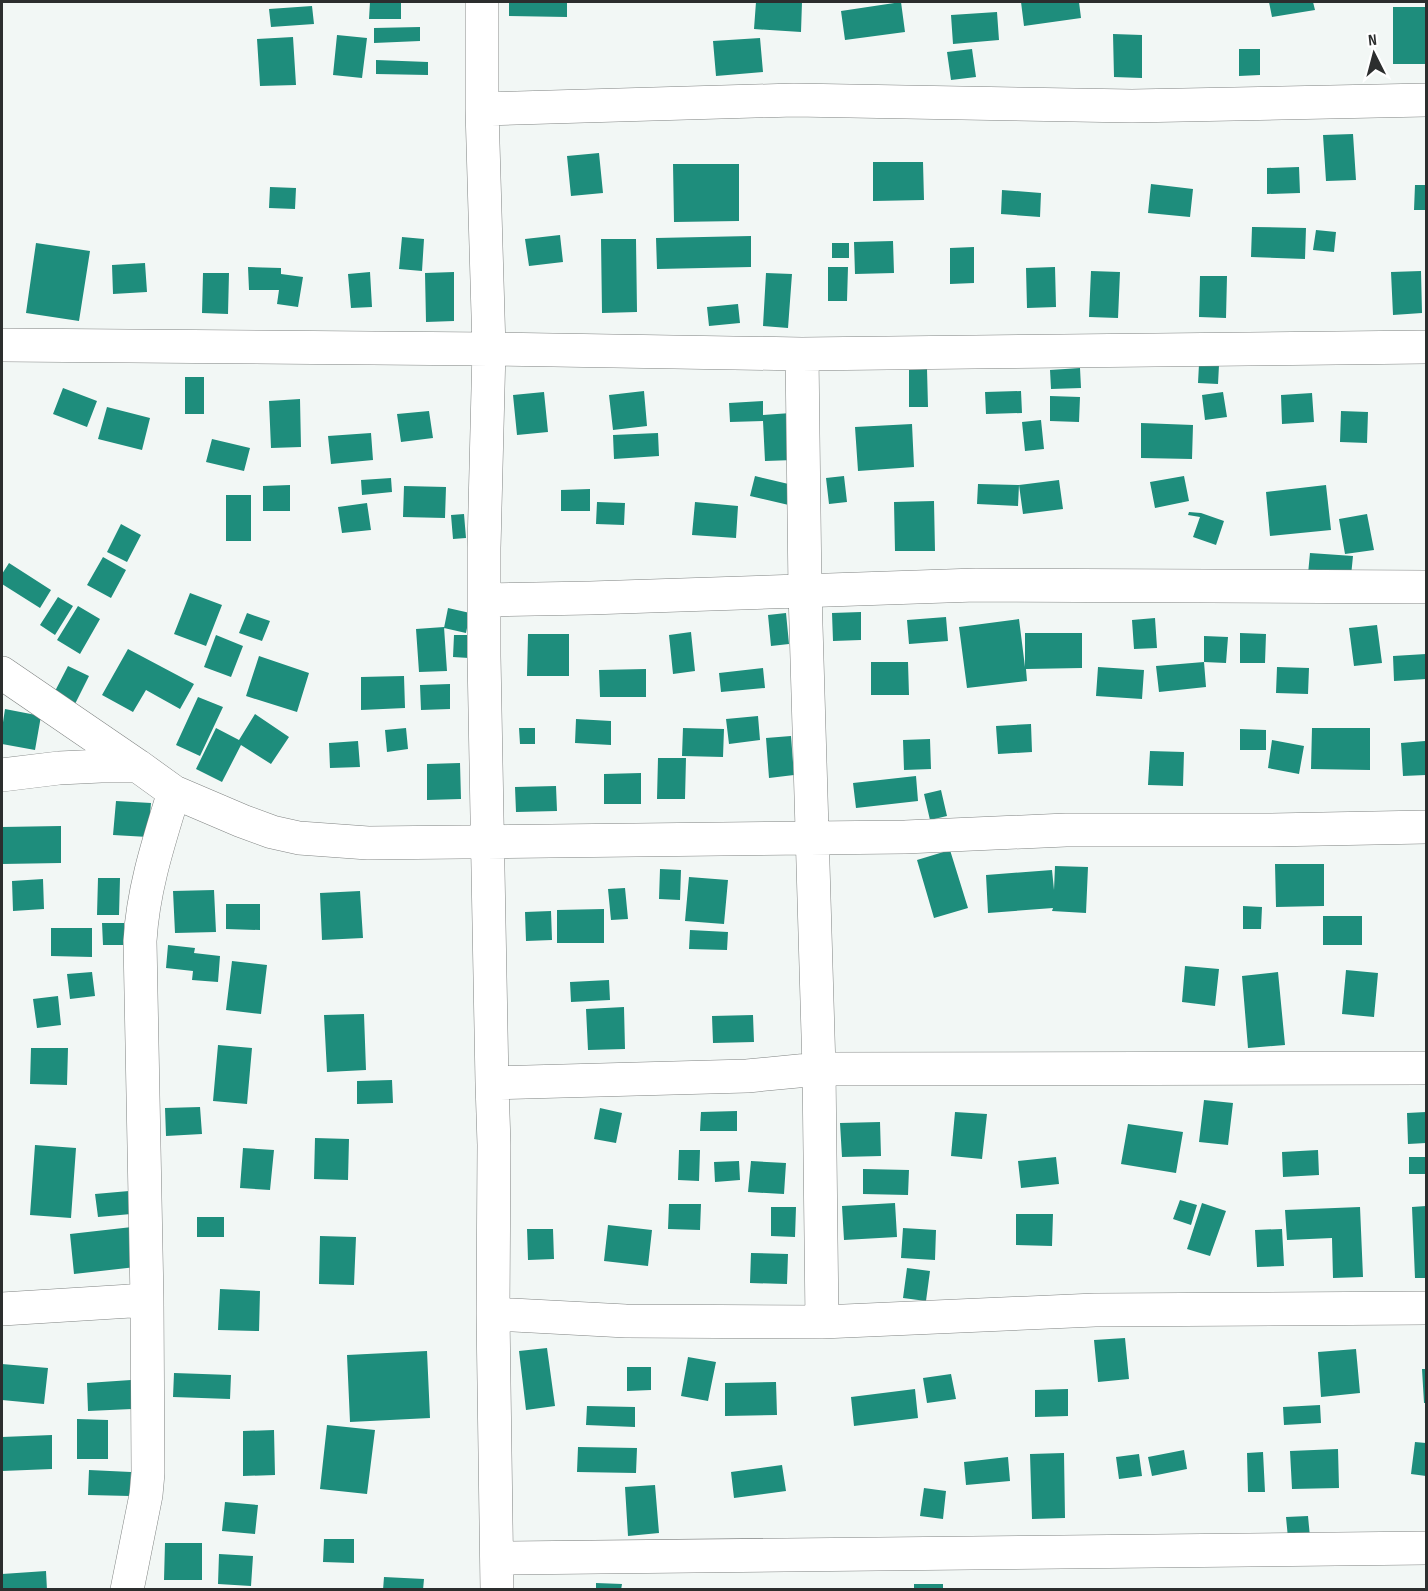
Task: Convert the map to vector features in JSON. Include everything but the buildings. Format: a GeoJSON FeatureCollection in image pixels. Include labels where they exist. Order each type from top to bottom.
{"type":"FeatureCollection","features":[{"type":"Feature","properties":{"kind":"street"},"geometry":{"type":"LineString","coordinates":[[482,2],[482,109],[489,349],[484,600],[494,1145],[493,1314],[497,1574],[1426,1548]]}},
{"type":"Feature","properties":{"kind":"street"},"geometry":{"type":"LineString","coordinates":[[482,109],[794,100],[1132,106],[1426,100]]}},
{"type":"Feature","properties":{"kind":"street"},"geometry":{"type":"LineString","coordinates":[[2,345],[802,354],[1426,347]]}},
{"type":"Feature","properties":{"kind":"street"},"geometry":{"type":"LineString","coordinates":[[802,354],[805,591],[819,1069],[822,1322]]}},
{"type":"Feature","properties":{"kind":"street"},"geometry":{"type":"LineString","coordinates":[[484,600],[976,585],[1426,587]]}},
{"type":"Feature","properties":{"kind":"street"},"geometry":{"type":"LineString","coordinates":[[2,674],[174,792],[242,821],[272,832],[299,838],[368,843],[905,837],[1066,830],[1426,827]]}},
{"type":"Feature","properties":{"kind":"street"},"geometry":{"type":"LineString","coordinates":[[2,775],[59,768],[138,766]]}},
{"type":"Feature","properties":{"kind":"street"},"geometry":{"type":"LineString","coordinates":[[127,1590],[146,1495],[148,1473],[141,918],[150,874],[174,792]]}},
{"type":"Feature","properties":{"kind":"street"},"geometry":{"type":"LineString","coordinates":[[492,1083],[747,1076],[819,1069],[1426,1068]]}},
{"type":"Feature","properties":{"kind":"street"},"geometry":{"type":"LineString","coordinates":[[2,1309],[147,1300]]}},
{"type":"Feature","properties":{"kind":"street"},"geometry":{"type":"LineString","coordinates":[[493,1314],[626,1321],[822,1322],[1095,1310],[1426,1308]]}}]}
